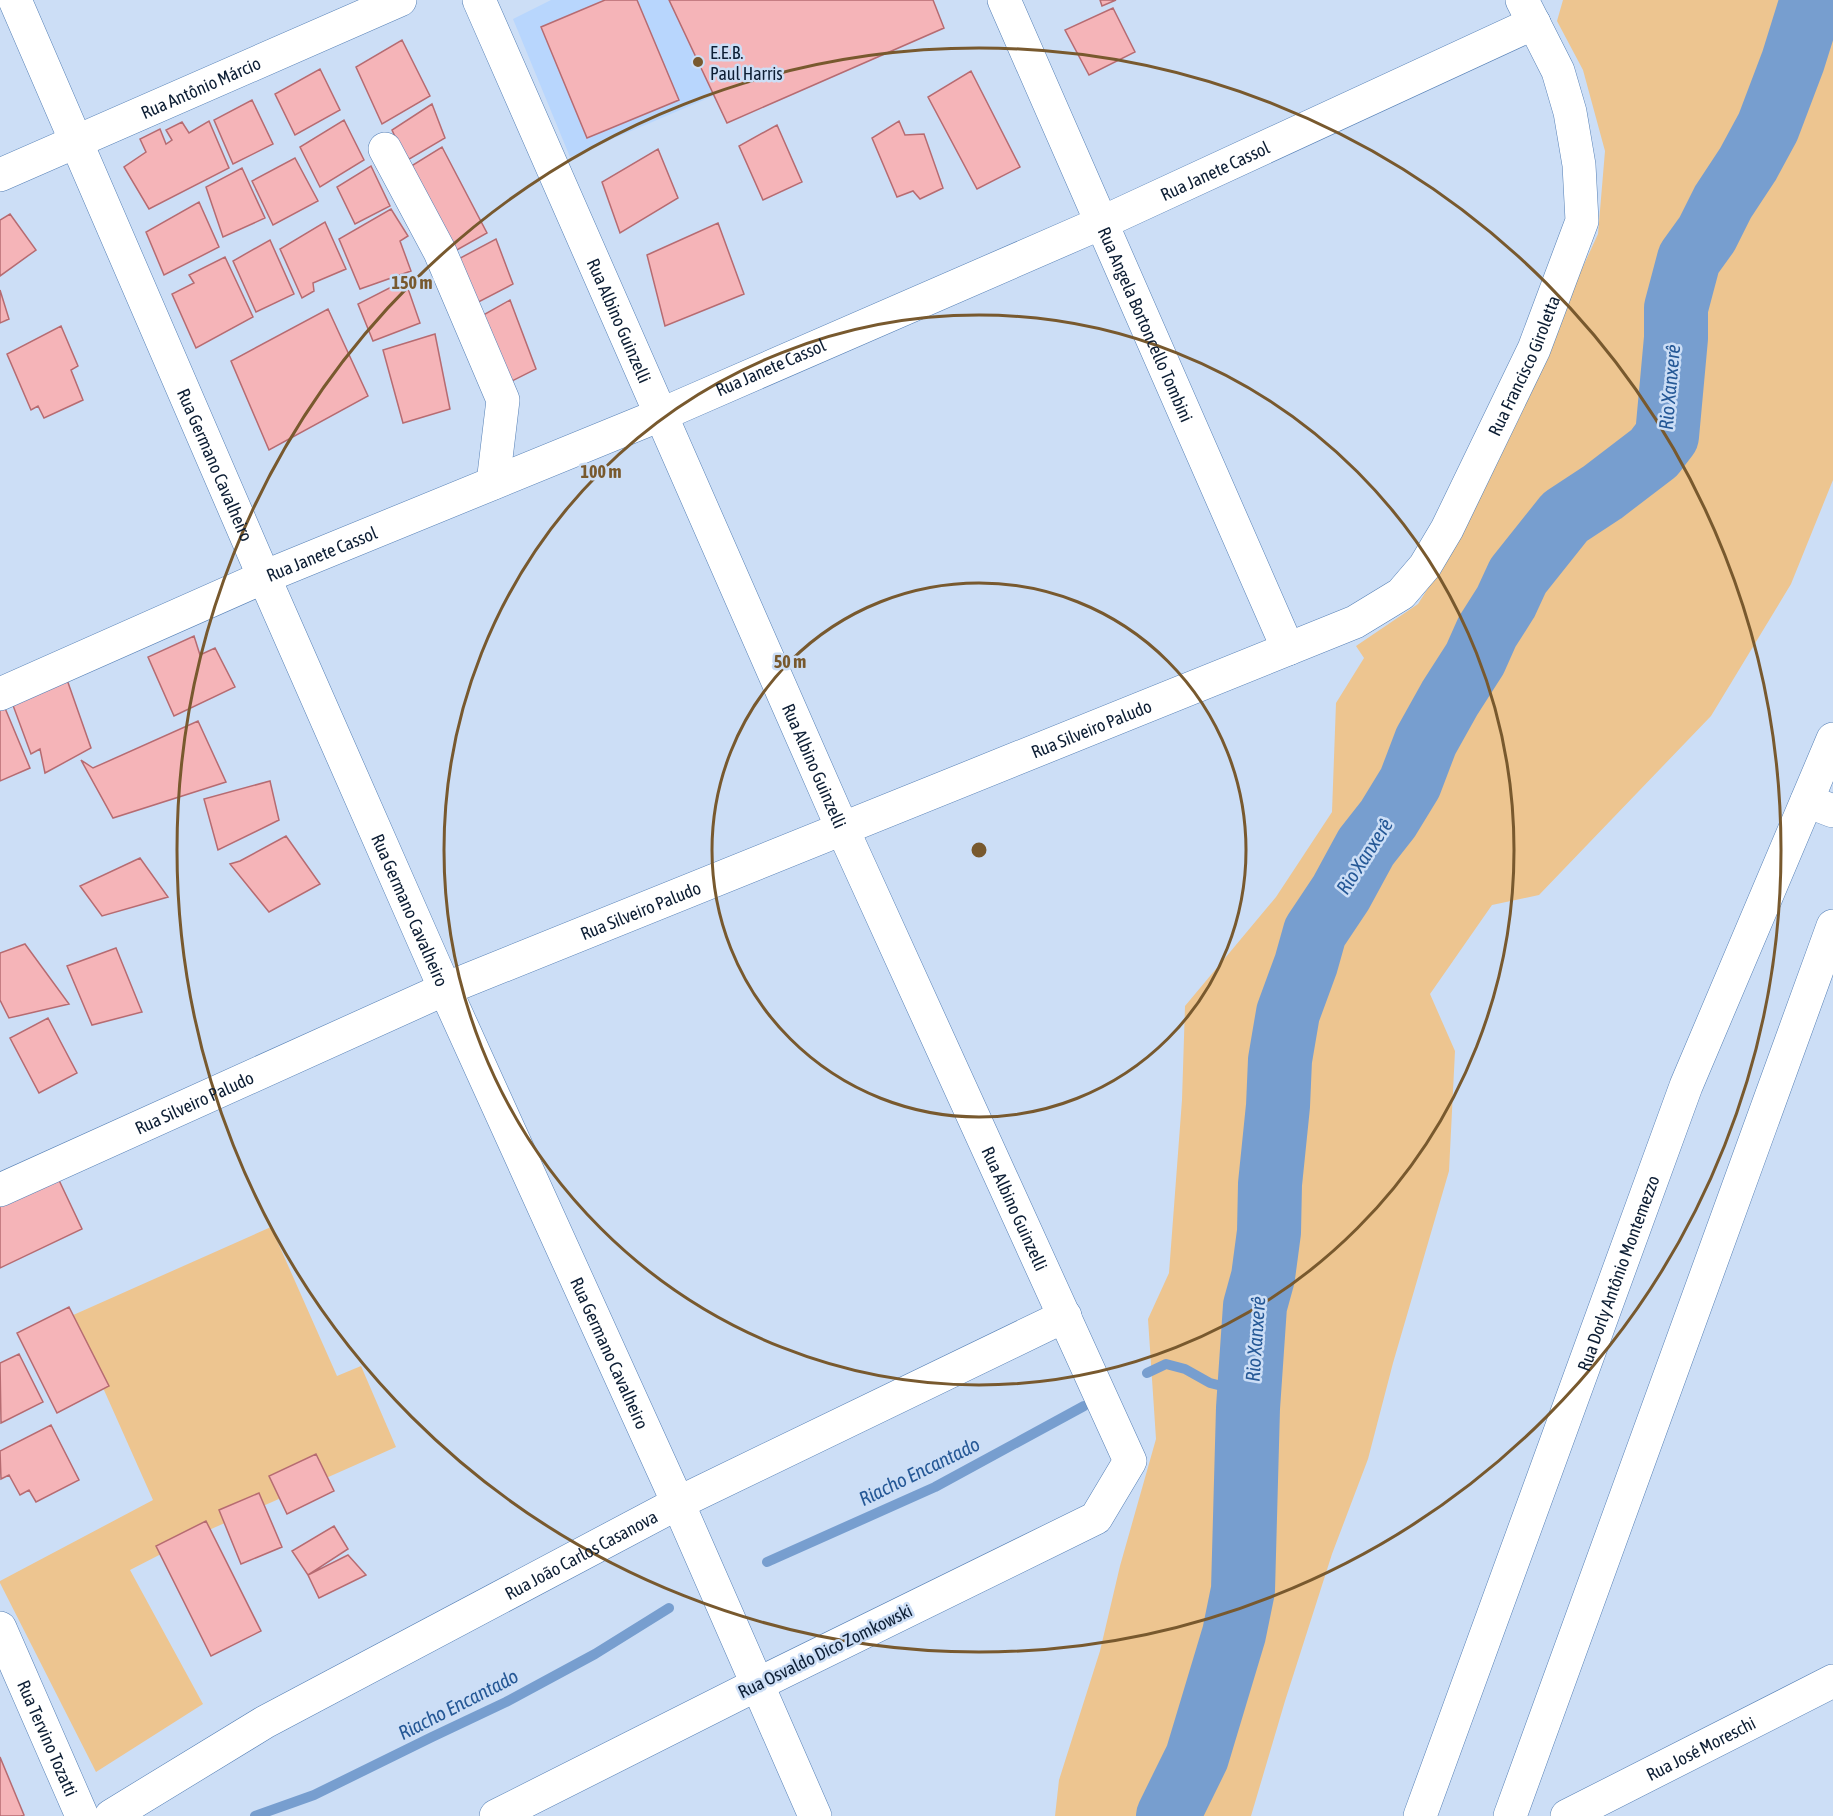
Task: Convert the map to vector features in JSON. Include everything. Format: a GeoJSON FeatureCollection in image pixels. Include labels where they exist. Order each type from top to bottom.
{"type":"FeatureCollection","features":[{"type":"Feature","properties":{"kind":"street","name":"Rua Germano Cavalheiro"},"geometry":{"type":"LineString","coordinates":[[15,0],[445,990],[678,1503],[815,1816]]}},
{"type":"Feature","properties":{"kind":"street","name":"Rua Antônio Márcio"},"geometry":{"type":"LineString","coordinates":[[0,174],[400,0]]}},
{"type":"Feature","properties":{"kind":"street","name":"Rua Albino Guinzelli"},"geometry":{"type":"LineString","coordinates":[[479,0],[843,830],[1130,1461]]}},
{"type":"Feature","properties":{"kind":"street","name":"Rua Angela Bortoncello Tombini"},"geometry":{"type":"LineString","coordinates":[[1004,0],[1288,649]]}},
{"type":"Feature","properties":{"kind":"street","name":"Rua Janete Cassol"},"geometry":{"type":"LineString","coordinates":[[0,694],[264,577],[660,415],[1101,223],[1528,11]]}},
{"type":"Feature","properties":{"kind":"street","name":"Rua Francisco Giroletta"},"geometry":{"type":"LineString","coordinates":[[1288,649],[1355,622],[1401,594],[1425,566],[1447,529],[1534,349],[1581,221],[1579,165],[1570,112],[1558,71],[1528,11]]}},
{"type":"Feature","properties":{"kind":"street"},"geometry":{"type":"LineString","coordinates":[[385,148],[440,252],[503,400],[493,483]]}},
{"type":"Feature","properties":{"kind":"street","name":"Rua Silveiro Paludo"},"geometry":{"type":"LineString","coordinates":[[0,1190],[445,990],[1288,649]]}},
{"type":"Feature","properties":{"kind":"street","name":"Rua Dorly Antônio Montemezzo"},"geometry":{"type":"LineString","coordinates":[[1420,1816],[1686,1086],[1820,806],[1833,739]]}},
{"type":"Feature","properties":{"kind":"street"},"geometry":{"type":"LineString","coordinates":[[1510,1816],[1833,926]]}},
{"type":"Feature","properties":{"kind":"street","name":"Rua João Carlos Casanova"},"geometry":{"type":"LineString","coordinates":[[111,1816],[265,1722],[678,1503],[1065,1316]]}},
{"type":"Feature","properties":{"kind":"street","name":"Rua Osvaldo Dico Zomkowski"},"geometry":{"type":"LineString","coordinates":[[495,1816],[1096,1518],[1130,1461]]}},
{"type":"Feature","properties":{"kind":"street","name":"Rua Tervino Tozatti"},"geometry":{"type":"LineString","coordinates":[[0,1628],[82,1816]]}},
{"type":"Feature","properties":{"kind":"street","name":"Rua José Moreschi"},"geometry":{"type":"LineString","coordinates":[[1568,1816],[1833,1681]]}},
{"type":"Feature","properties":{"kind":"shaded area","name":"E.E.B. Paul Harris"},"geometry":{"type":"Polygon","coordinates":[[[551,0],[933,0],[944,28],[727,123],[713,96],[570,157],[513,19],[551,0]]]}},
{"type":"Feature","properties":{"kind":"shaded area"},"geometry":{"type":"Polygon","coordinates":[[[1563,0],[1833,0],[1833,480],[1791,584],[1711,716],[1539,895],[1492,905],[1430,994],[1455,1051],[1449,1171],[1393,1363],[1368,1459],[1332,1554],[1251,1816],[1055,1816],[1059,1780],[1100,1651],[1120,1566],[1156,1439],[1148,1319],[1169,1273],[1182,1100],[1185,1006],[1276,897],[1332,812],[1336,703],[1364,658],[1356,646],[1418,604],[1454,547],[1598,234],[1605,151],[1583,70],[1557,21],[1563,0]]]}},
{"type":"Feature","properties":{"kind":"shaded area"},"geometry":{"type":"Polygon","coordinates":[[[271,1227],[337,1376],[361,1366],[396,1447],[200,1534],[130,1570],[203,1704],[96,1772],[0,1583],[153,1500],[71,1316],[271,1227]]]}},
{"type":"Feature","properties":{"kind":"building"},"geometry":{"type":"Polygon","coordinates":[[[605,0],[637,0],[679,100],[587,138],[541,27],[605,0]]]}},
{"type":"Feature","properties":{"kind":"building"},"geometry":{"type":"Polygon","coordinates":[[[669,0],[933,0],[944,28],[727,123],[669,0]]]}},
{"type":"Feature","properties":{"kind":"building"},"geometry":{"type":"Polygon","coordinates":[[[1100,0],[1116,0],[1102,6],[1100,0]]]}},
{"type":"Feature","properties":{"kind":"building"},"geometry":{"type":"Polygon","coordinates":[[[1113,8],[1135,52],[1089,75],[1065,30],[1113,8]]]}},
{"type":"Feature","properties":{"kind":"building"},"geometry":{"type":"Polygon","coordinates":[[[402,40],[430,96],[382,124],[356,67],[402,40]]]}},
{"type":"Feature","properties":{"kind":"building"},"geometry":{"type":"Polygon","coordinates":[[[320,69],[340,110],[295,135],[275,94],[320,69]]]}},
{"type":"Feature","properties":{"kind":"building"},"geometry":{"type":"Polygon","coordinates":[[[971,71],[1020,167],[977,189],[928,97],[971,71]]]}},
{"type":"Feature","properties":{"kind":"building"},"geometry":{"type":"Polygon","coordinates":[[[252,100],[273,144],[233,164],[214,120],[252,100]]]}},
{"type":"Feature","properties":{"kind":"building"},"geometry":{"type":"Polygon","coordinates":[[[432,104],[445,138],[406,161],[392,130],[432,104]]]}},
{"type":"Feature","properties":{"kind":"building"},"geometry":{"type":"Polygon","coordinates":[[[344,120],[364,160],[320,187],[300,147],[344,120]]]}},
{"type":"Feature","properties":{"kind":"building"},"geometry":{"type":"Polygon","coordinates":[[[209,121],[229,168],[149,209],[124,167],[146,152],[140,139],[160,129],[166,144],[172,140],[166,130],[182,122],[189,133],[209,121]]]}},
{"type":"Feature","properties":{"kind":"building"},"geometry":{"type":"Polygon","coordinates":[[[899,121],[905,135],[924,134],[943,188],[920,199],[913,191],[897,197],[872,138],[899,121]]]}},
{"type":"Feature","properties":{"kind":"building"},"geometry":{"type":"Polygon","coordinates":[[[777,125],[802,182],[763,200],[739,146],[777,125]]]}},
{"type":"Feature","properties":{"kind":"building"},"geometry":{"type":"Polygon","coordinates":[[[442,147],[487,233],[448,255],[400,173],[442,147]]]}},
{"type":"Feature","properties":{"kind":"building"},"geometry":{"type":"Polygon","coordinates":[[[658,149],[678,198],[620,233],[602,182],[658,149]]]}},
{"type":"Feature","properties":{"kind":"building"},"geometry":{"type":"Polygon","coordinates":[[[295,158],[318,201],[273,225],[252,181],[295,158]]]}},
{"type":"Feature","properties":{"kind":"building"},"geometry":{"type":"Polygon","coordinates":[[[371,166],[390,206],[355,224],[337,187],[371,166]]]}},
{"type":"Feature","properties":{"kind":"building"},"geometry":{"type":"Polygon","coordinates":[[[242,168],[265,218],[223,237],[206,187],[242,168]]]}},
{"type":"Feature","properties":{"kind":"building"},"geometry":{"type":"Polygon","coordinates":[[[199,202],[219,247],[164,275],[146,232],[199,202]]]}},
{"type":"Feature","properties":{"kind":"building"},"geometry":{"type":"Polygon","coordinates":[[[391,209],[408,236],[400,241],[411,271],[360,289],[339,239],[391,209]]]}},
{"type":"Feature","properties":{"kind":"building"},"geometry":{"type":"Polygon","coordinates":[[[10,214],[36,250],[0,276],[0,220],[10,214]]]}},
{"type":"Feature","properties":{"kind":"building"},"geometry":{"type":"Polygon","coordinates":[[[325,222],[346,269],[313,283],[314,291],[302,298],[280,249],[325,222]]]}},
{"type":"Feature","properties":{"kind":"building"},"geometry":{"type":"Polygon","coordinates":[[[718,223],[744,294],[665,326],[647,255],[718,223]]]}},
{"type":"Feature","properties":{"kind":"building"},"geometry":{"type":"Polygon","coordinates":[[[496,239],[513,284],[465,309],[451,263],[496,239]]]}},
{"type":"Feature","properties":{"kind":"building"},"geometry":{"type":"Polygon","coordinates":[[[270,240],[294,294],[256,312],[233,261],[270,240]]]}},
{"type":"Feature","properties":{"kind":"building"},"geometry":{"type":"Polygon","coordinates":[[[225,257],[253,317],[196,348],[172,294],[194,283],[189,275],[225,257]]]}},
{"type":"Feature","properties":{"kind":"building"},"geometry":{"type":"Polygon","coordinates":[[[405,280],[420,323],[373,341],[358,304],[405,280]]]}},
{"type":"Feature","properties":{"kind":"building"},"geometry":{"type":"Polygon","coordinates":[[[0,290],[9,319],[0,323],[0,290]]]}},
{"type":"Feature","properties":{"kind":"building"},"geometry":{"type":"Polygon","coordinates":[[[510,300],[536,369],[484,395],[471,322],[510,300]]]}},
{"type":"Feature","properties":{"kind":"building"},"geometry":{"type":"Polygon","coordinates":[[[328,309],[368,396],[269,450],[231,361],[328,309]]]}},
{"type":"Feature","properties":{"kind":"building"},"geometry":{"type":"Polygon","coordinates":[[[61,326],[78,366],[71,370],[83,400],[44,418],[38,406],[31,410],[7,354],[61,326]]]}},
{"type":"Feature","properties":{"kind":"building"},"geometry":{"type":"Polygon","coordinates":[[[435,334],[450,409],[403,423],[383,350],[435,334]]]}},
{"type":"Feature","properties":{"kind":"building"},"geometry":{"type":"Polygon","coordinates":[[[194,636],[200,655],[215,648],[235,687],[174,716],[148,657],[194,636]]]}},
{"type":"Feature","properties":{"kind":"building"},"geometry":{"type":"Polygon","coordinates":[[[65,674],[91,748],[45,773],[40,749],[31,754],[11,700],[65,674]]]}},
{"type":"Feature","properties":{"kind":"building"},"geometry":{"type":"Polygon","coordinates":[[[2,701],[30,768],[0,781],[0,702],[2,701]]]}},
{"type":"Feature","properties":{"kind":"building"},"geometry":{"type":"Polygon","coordinates":[[[198,721],[226,782],[113,818],[81,760],[93,768],[198,721]]]}},
{"type":"Feature","properties":{"kind":"building"},"geometry":{"type":"Polygon","coordinates":[[[270,781],[279,820],[218,850],[204,799],[270,781]]]}},
{"type":"Feature","properties":{"kind":"building"},"geometry":{"type":"Polygon","coordinates":[[[286,836],[320,884],[269,912],[230,864],[286,836]]]}},
{"type":"Feature","properties":{"kind":"building"},"geometry":{"type":"Polygon","coordinates":[[[140,858],[168,897],[102,916],[80,886],[140,858]]]}},
{"type":"Feature","properties":{"kind":"building"},"geometry":{"type":"Polygon","coordinates":[[[25,944],[69,1004],[9,1018],[0,1000],[0,953],[25,944]]]}},
{"type":"Feature","properties":{"kind":"building"},"geometry":{"type":"Polygon","coordinates":[[[116,948],[142,1012],[92,1025],[67,966],[116,948]]]}},
{"type":"Feature","properties":{"kind":"building"},"geometry":{"type":"Polygon","coordinates":[[[48,1018],[77,1073],[39,1093],[10,1038],[48,1018]]]}},
{"type":"Feature","properties":{"kind":"building"},"geometry":{"type":"Polygon","coordinates":[[[57,1176],[82,1229],[0,1268],[0,1202],[57,1176]]]}},
{"type":"Feature","properties":{"kind":"building"},"geometry":{"type":"Polygon","coordinates":[[[69,1307],[109,1386],[57,1413],[17,1333],[69,1307]]]}},
{"type":"Feature","properties":{"kind":"building"},"geometry":{"type":"Polygon","coordinates":[[[19,1354],[43,1402],[1,1423],[0,1363],[19,1354]]]}},
{"type":"Feature","properties":{"kind":"building"},"geometry":{"type":"Polygon","coordinates":[[[51,1425],[79,1480],[36,1502],[29,1490],[20,1495],[9,1475],[1,1479],[0,1451],[51,1425]]]}},
{"type":"Feature","properties":{"kind":"building"},"geometry":{"type":"Polygon","coordinates":[[[316,1454],[334,1491],[287,1514],[269,1476],[316,1454]]]}},
{"type":"Feature","properties":{"kind":"building"},"geometry":{"type":"Polygon","coordinates":[[[259,1493],[282,1547],[241,1564],[219,1510],[259,1493]]]}},
{"type":"Feature","properties":{"kind":"building"},"geometry":{"type":"Polygon","coordinates":[[[206,1521],[261,1631],[211,1656],[156,1546],[206,1521]]]}},
{"type":"Feature","properties":{"kind":"building"},"geometry":{"type":"Polygon","coordinates":[[[334,1526],[348,1549],[308,1575],[292,1551],[334,1526]]]}},
{"type":"Feature","properties":{"kind":"building"},"geometry":{"type":"Polygon","coordinates":[[[348,1555],[366,1575],[319,1598],[308,1575],[348,1555]]]}},
{"type":"Feature","properties":{"kind":"building"},"geometry":{"type":"Polygon","coordinates":[[[0,1757],[24,1815],[0,1816],[0,1757]]]}},
{"type":"Feature","properties":{"kind":"waterway","name":"Rio Xanxerê"},"geometry":{"type":"LineString","coordinates":[[1168,1816],[1197,1757],[1234,1634],[1243,1590],[1248,1408],[1255,1306],[1263,1277],[1269,1232],[1270,1184],[1280,1060],[1288,1013],[1315,932],[1341,893],[1366,847],[1388,819],[1410,783],[1426,741],[1475,659],[1518,576],[1565,517],[1603,492],[1654,453],[1667,436],[1676,338],[1676,308],[1689,259],[1707,234],[1723,202],[1748,164],[1768,127],[1793,61],[1812,0]]}},
{"type":"Feature","properties":{"kind":"waterway","name":"Riacho Encantado"},"geometry":{"type":"LineString","coordinates":[[1147,1373],[1166,1364],[1185,1369],[1210,1383],[1250,1393]]}},
{"type":"Feature","properties":{"kind":"waterway","name":"Riacho Encantado"},"geometry":{"type":"LineString","coordinates":[[767,1562],[935,1487],[1084,1406]]}},
{"type":"Feature","properties":{"kind":"waterway","name":"Riacho Encantado"},"geometry":{"type":"LineString","coordinates":[[255,1816],[314,1795],[506,1702],[595,1654],[669,1608]]}},
{"type":"Feature","properties":{"kind":"place","name":"E.E.B. Paul Harris"},"geometry":{"type":"Point","coordinates":[698,62]}}]}
